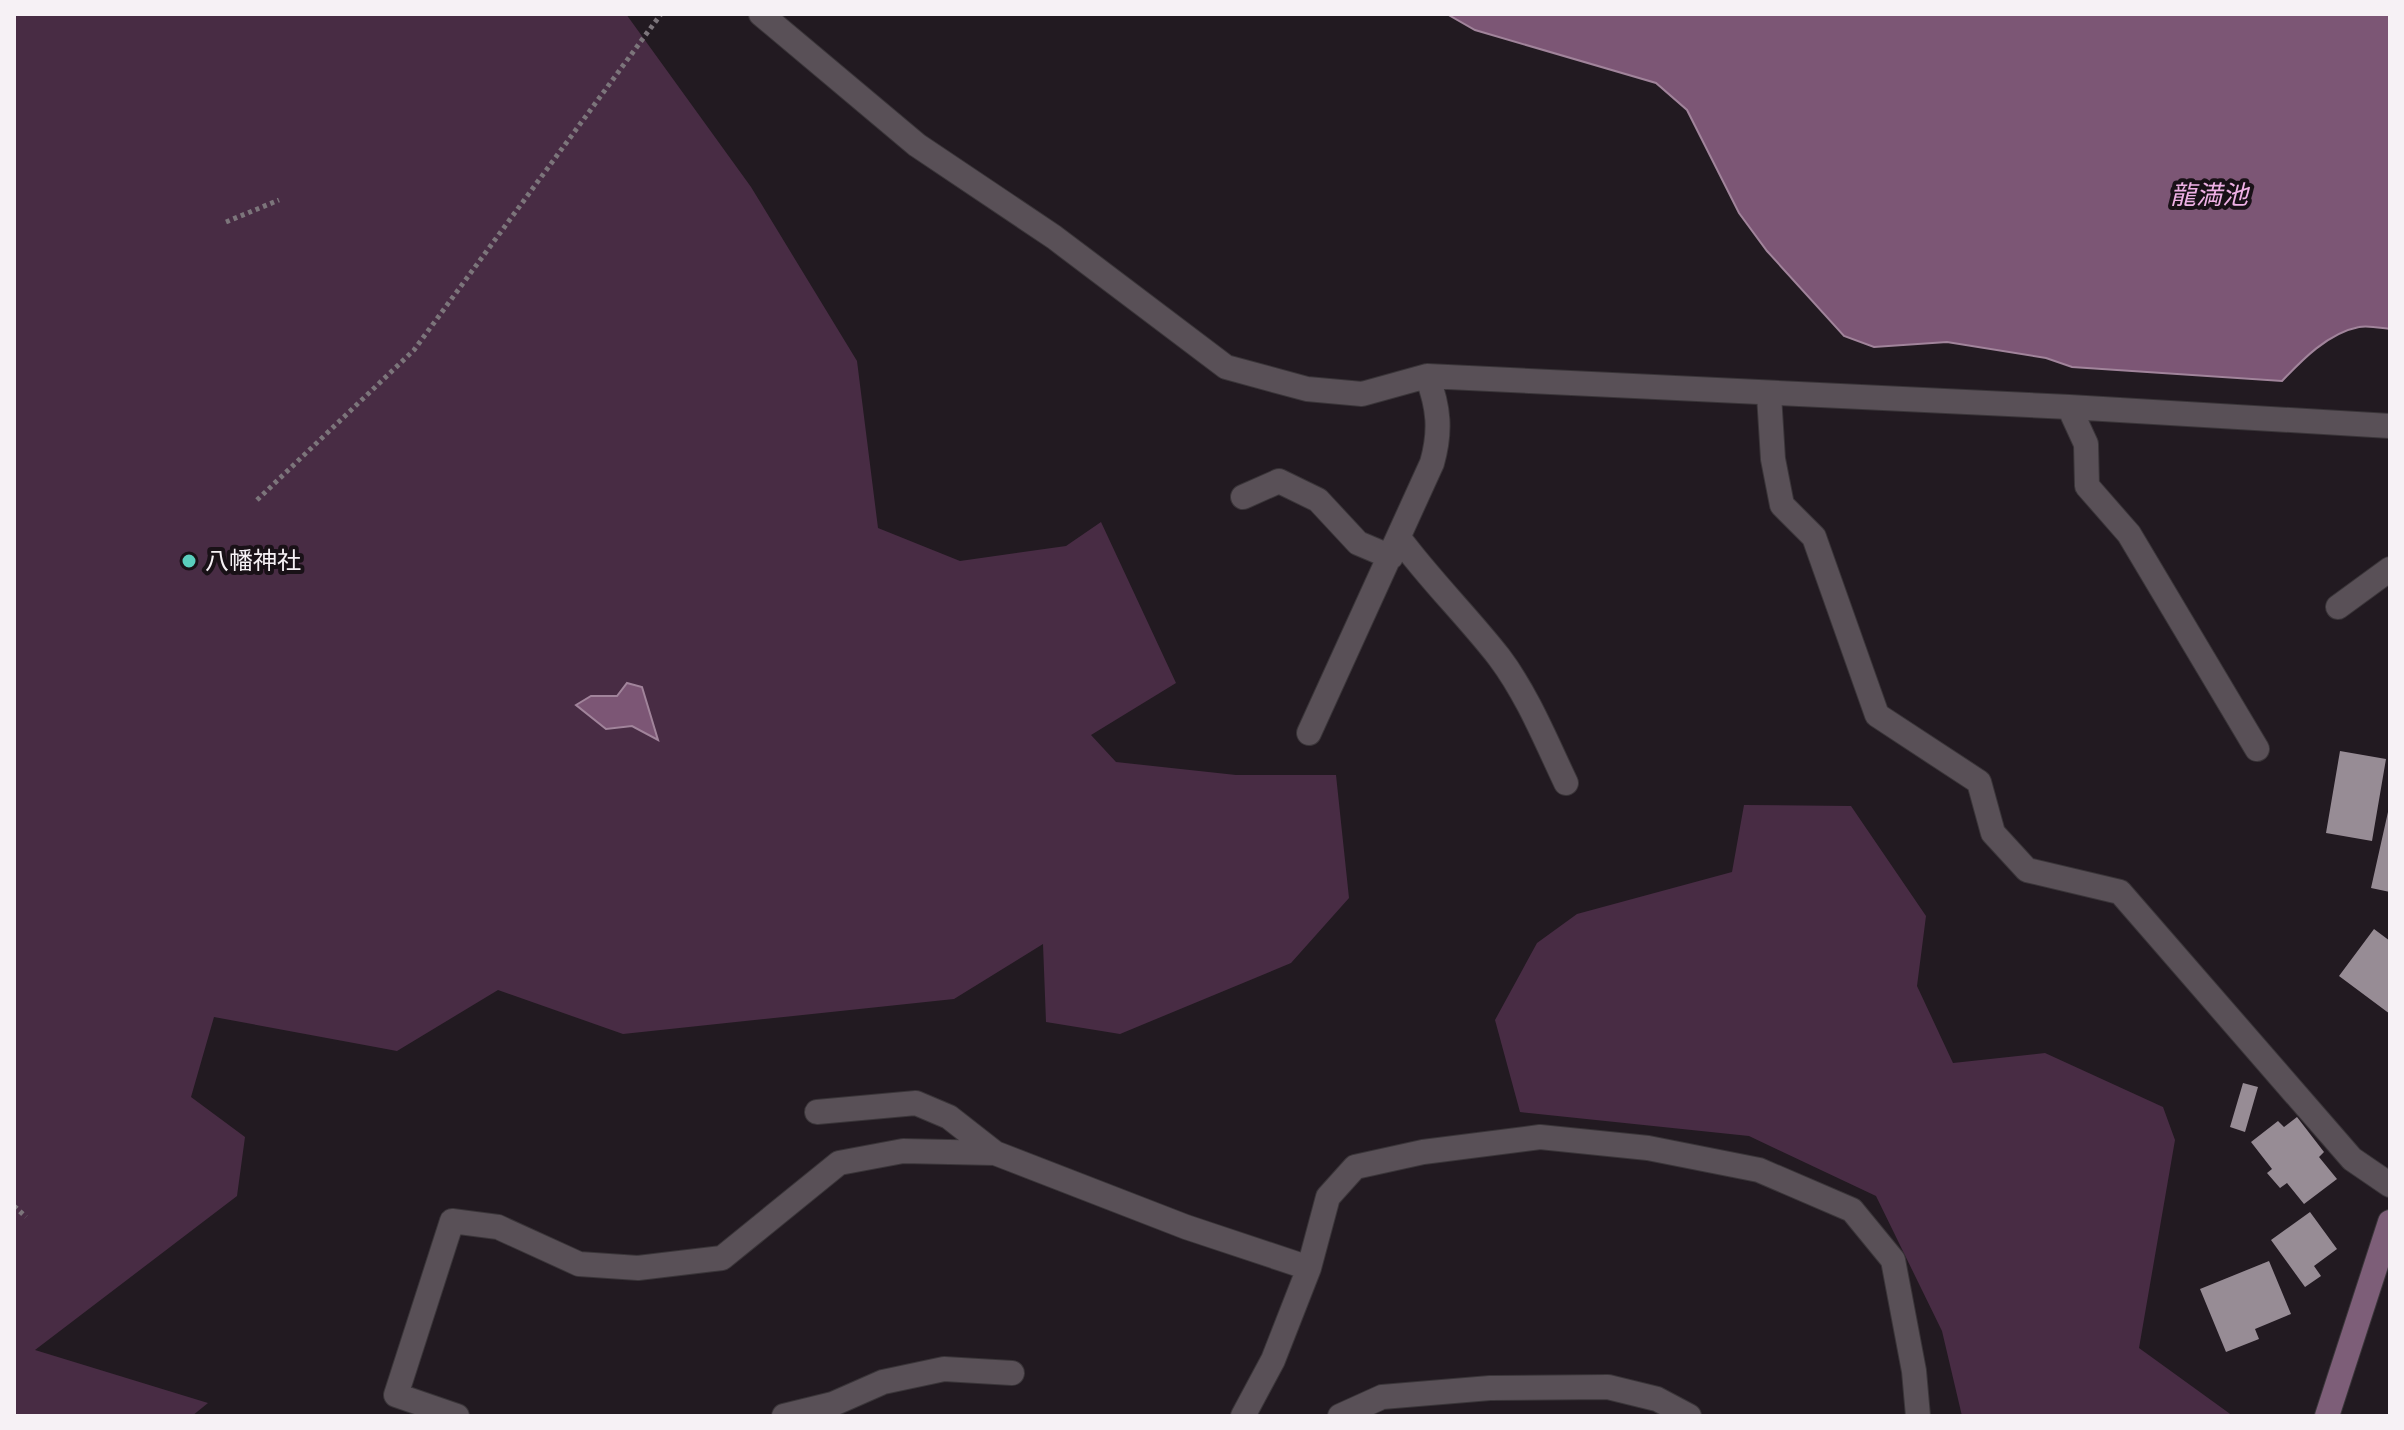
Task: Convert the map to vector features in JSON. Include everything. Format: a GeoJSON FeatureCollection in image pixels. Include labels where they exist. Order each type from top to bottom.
{"type":"FeatureCollection","features":[{"type":"Feature","properties":{"kind":"main road"},"geometry":{"type":"LineString","coordinates":[[2327,1416],[2390,1222]]}},
{"type":"Feature","properties":{"kind":"street"},"geometry":{"type":"LineString","coordinates":[[761,14],[917,145],[1054,237],[1226,367],[1307,389],[1362,394],[1427,376],[2390,426]]}},
{"type":"Feature","properties":{"kind":"street"},"geometry":{"type":"LineString","coordinates":[[1309,733],[1395,547],[1439,438],[1437,403],[1427,376]]}},
{"type":"Feature","properties":{"kind":"street"},"geometry":{"type":"LineString","coordinates":[[1769,395],[1773,459],[1782,505],[1814,537],[1877,715],[1979,782],[1993,833],[2027,870],[2120,892],[2352,1159],[2390,1185]]}},
{"type":"Feature","properties":{"kind":"street"},"geometry":{"type":"LineString","coordinates":[[2069,407],[2086,444],[2087,486],[2129,534],[2257,749]]}},
{"type":"Feature","properties":{"kind":"street"},"geometry":{"type":"LineString","coordinates":[[1243,497],[1279,481],[1318,500],[1358,543],[1395,547],[1428,578],[1500,659],[1539,725],[1566,783]]}},
{"type":"Feature","properties":{"kind":"street"},"geometry":{"type":"LineString","coordinates":[[2338,607],[2390,569]]}},
{"type":"Feature","properties":{"kind":"street"},"geometry":{"type":"LineString","coordinates":[[817,1112],[916,1103],[949,1117],[995,1153],[1186,1227],[1309,1268]]}},
{"type":"Feature","properties":{"kind":"street"},"geometry":{"type":"LineString","coordinates":[[1243,1416],[1273,1360],[1309,1268],[1328,1197],[1355,1167],[1423,1152],[1540,1137],[1648,1148],[1759,1170],[1852,1210],[1893,1260],[1914,1371],[1918,1416]]}},
{"type":"Feature","properties":{"kind":"street"},"geometry":{"type":"LineString","coordinates":[[457,1416],[396,1395],[452,1221],[498,1227],[579,1264],[638,1268],[722,1258],[839,1163],[903,1151],[995,1153]]}},
{"type":"Feature","properties":{"kind":"street"},"geometry":{"type":"LineString","coordinates":[[784,1416],[833,1404],[883,1382],[944,1369],[1012,1373]]}},
{"type":"Feature","properties":{"kind":"street"},"geometry":{"type":"LineString","coordinates":[[1340,1416],[1382,1397],[1490,1388],[1608,1387],[1657,1399],[1689,1416]]}},
{"type":"Feature","properties":{"kind":"path"},"geometry":{"type":"LineString","coordinates":[[257,500],[414,350],[661,14]]}},
{"type":"Feature","properties":{"kind":"path"},"geometry":{"type":"LineString","coordinates":[[226,222],[279,200]]}},
{"type":"Feature","properties":{"kind":"path"},"geometry":{"type":"LineString","coordinates":[[14,1206],[26,1217]]}},
{"type":"Feature","properties":{"kind":"shaded area"},"geometry":{"type":"Polygon","coordinates":[[[14,14],[626,14],[751,187],[857,361],[878,528],[960,561],[1066,546],[1101,522],[1176,683],[1091,735],[1116,762],[1236,775],[1336,775],[1349,898],[1291,963],[1120,1034],[1046,1022],[1043,944],[954,999],[623,1034],[498,990],[397,1051],[214,1017],[191,1097],[245,1137],[237,1196],[35,1350],[208,1403],[192,1416],[14,1416],[14,14]]]}},
{"type":"Feature","properties":{"kind":"shaded area"},"geometry":{"type":"Polygon","coordinates":[[[1744,805],[1851,806],[1926,916],[1917,986],[1953,1063],[2045,1053],[2163,1107],[2175,1140],[2139,1348],[2233,1416],[1962,1416],[1942,1331],[1876,1196],[1749,1136],[1520,1112],[1495,1020],[1537,943],[1577,914],[1732,872],[1744,805]]]}},
{"type":"Feature","properties":{"kind":"water","name":"龍満池"},"geometry":{"type":"Polygon","coordinates":[[[1447,14],[2390,14],[2390,329],[2363,326],[2337,335],[2307,356],[2282,381],[2072,367],[2046,358],[1947,342],[1874,347],[1844,336],[1767,251],[1739,213],[1687,110],[1656,83],[1475,30],[1447,14]]]}},
{"type":"Feature","properties":{"kind":"water"},"geometry":{"type":"Polygon","coordinates":[[[627,683],[642,687],[658,740],[632,726],[606,729],[576,705],[591,696],[617,696],[627,683]]]}},
{"type":"Feature","properties":{"kind":"building"},"geometry":{"type":"Polygon","coordinates":[[[2340,751],[2386,759],[2372,841],[2326,833],[2340,751]]]}},
{"type":"Feature","properties":{"kind":"building"},"geometry":{"type":"Polygon","coordinates":[[[2390,803],[2390,892],[2371,888],[2390,803]]]}},
{"type":"Feature","properties":{"kind":"building"},"geometry":{"type":"Polygon","coordinates":[[[2374,929],[2390,941],[2390,1014],[2339,976],[2374,929]]]}},
{"type":"Feature","properties":{"kind":"building"},"geometry":{"type":"Polygon","coordinates":[[[2243,1083],[2258,1087],[2245,1132],[2230,1127],[2243,1083]]]}},
{"type":"Feature","properties":{"kind":"building"},"geometry":{"type":"Polygon","coordinates":[[[2297,1117],[2324,1152],[2319,1157],[2337,1179],[2304,1204],[2287,1183],[2280,1188],[2267,1173],[2272,1169],[2251,1142],[2278,1121],[2284,1127],[2297,1117]]]}},
{"type":"Feature","properties":{"kind":"building"},"geometry":{"type":"Polygon","coordinates":[[[2310,1212],[2337,1249],[2314,1266],[2321,1276],[2305,1287],[2271,1240],[2310,1212]]]}},
{"type":"Feature","properties":{"kind":"building"},"geometry":{"type":"Polygon","coordinates":[[[2269,1261],[2291,1314],[2255,1329],[2259,1339],[2226,1352],[2200,1289],[2269,1261]]]}},
{"type":"Feature","properties":{"kind":"place","name":"八幡神社"},"geometry":{"type":"Point","coordinates":[189,561]}}]}
